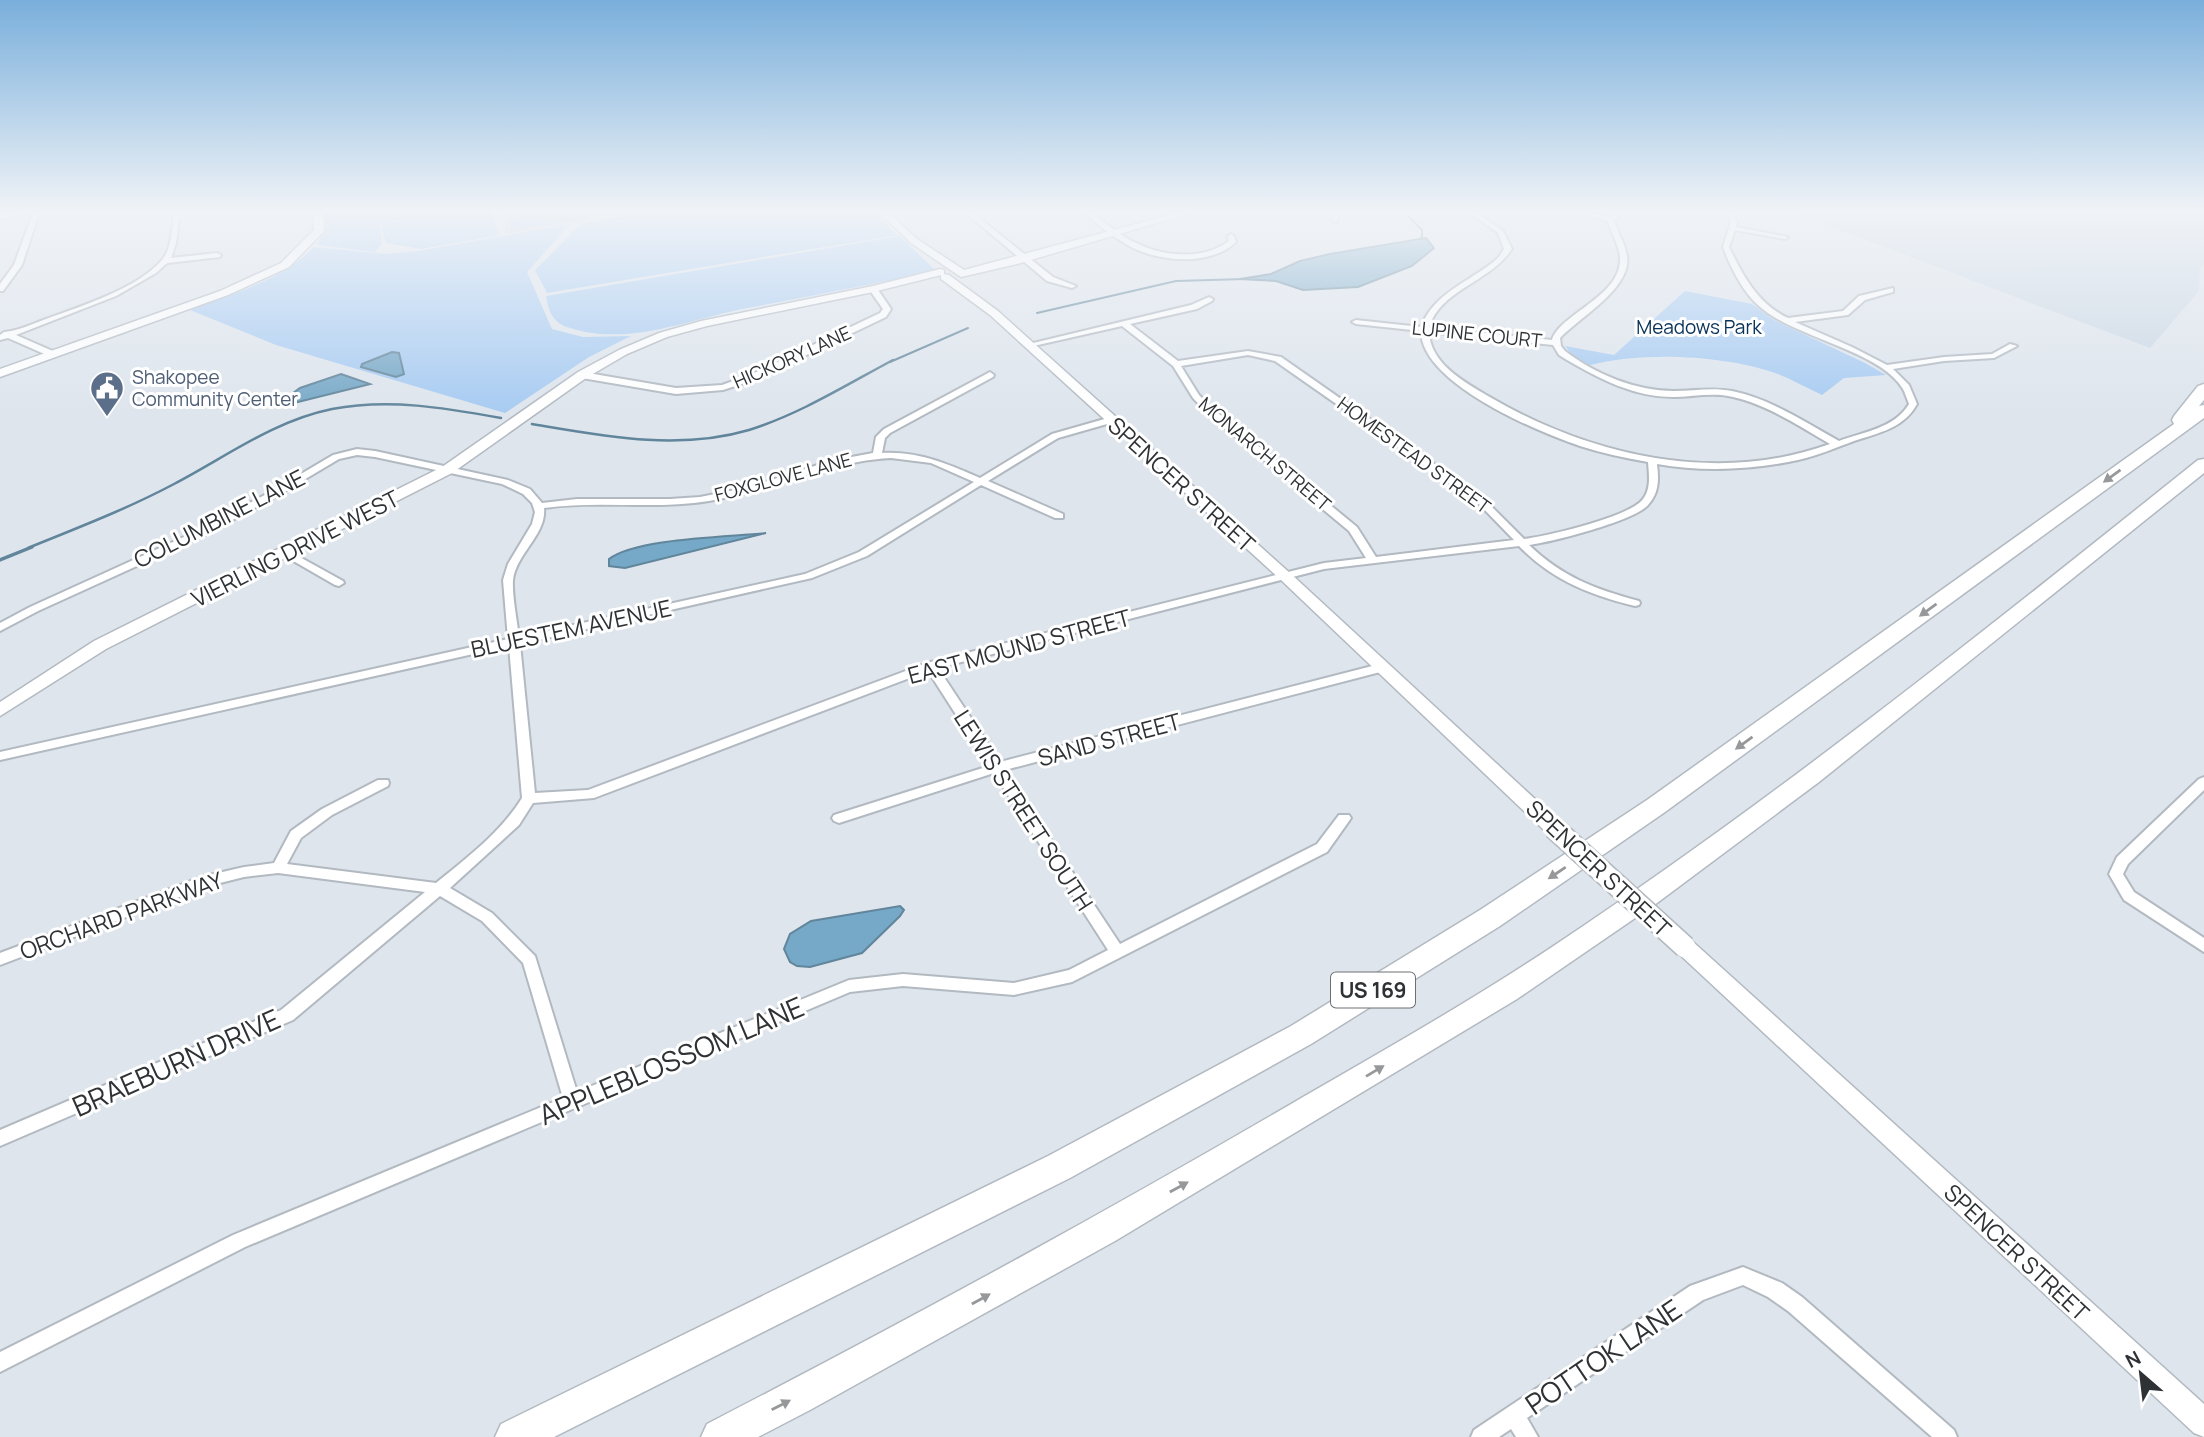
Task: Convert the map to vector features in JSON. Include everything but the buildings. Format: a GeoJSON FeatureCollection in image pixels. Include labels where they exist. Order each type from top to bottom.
{"type":"FeatureCollection","features":[{"type":"Feature","properties":{"kind":"highway"},"geometry":{"type":"LineString","coordinates":[[2167,436],[2204,389]]}},
{"type":"Feature","properties":{"kind":"highway","name":"US 169"},"geometry":{"type":"LineString","coordinates":[[514,1437],[1059,1167],[1301,1035],[1490,918],[1656,806],[2204,410]]}},
{"type":"Feature","properties":{"kind":"highway","name":"US 169"},"geometry":{"type":"LineString","coordinates":[[720,1437],[928,1329],[1231,1158],[1560,956],[1679,875],[1889,718],[2204,464]]}},
{"type":"Feature","properties":{"kind":"street"},"geometry":{"type":"LineString","coordinates":[[3,335],[85,307],[140,280]]}},
{"type":"Feature","properties":{"kind":"street"},"geometry":{"type":"LineString","coordinates":[[0,373],[224,293],[252,280]]}},
{"type":"Feature","properties":{"kind":"street","name":"VIERLING DRIVE WEST"},"geometry":{"type":"LineString","coordinates":[[0,710],[100,645],[447,470],[582,375],[623,352],[681,330],[723,318],[919,280]]}},
{"type":"Feature","properties":{"kind":"street","name":"SPENCER STREET"},"geometry":{"type":"LineString","coordinates":[[951,280],[994,313],[1286,577],[1554,828],[2204,1423]]}},
{"type":"Feature","properties":{"kind":"street","name":"SPENCER STREET"},"geometry":{"type":"LineString","coordinates":[[961,280],[985,301],[994,313]]}},
{"type":"Feature","properties":{"kind":"street"},"geometry":{"type":"LineString","coordinates":[[1053,280],[1072,286]]}},
{"type":"Feature","properties":{"kind":"street"},"geometry":{"type":"LineString","coordinates":[[1472,280],[1442,302],[1427,320],[1424,329],[1430,349],[1441,366],[1463,385],[1512,415],[1584,444],[1652,459],[1701,464],[1756,464],[1791,459],[1838,443],[1887,426],[1910,411],[1913,404],[1909,389],[1885,368],[1786,321],[1757,300],[1745,280]]}},
{"type":"Feature","properties":{"kind":"street"},"geometry":{"type":"LineString","coordinates":[[1617,280],[1561,331],[1555,343],[1569,358],[1624,387],[1661,394],[1735,394],[1838,443]]}},
{"type":"Feature","properties":{"kind":"street","name":"HICKORY LANE"},"geometry":{"type":"LineString","coordinates":[[582,375],[676,391],[708,390],[736,384],[883,314],[887,309],[886,304],[873,289]]}},
{"type":"Feature","properties":{"kind":"street"},"geometry":{"type":"LineString","coordinates":[[1786,321],[1845,313],[1862,298],[1890,290]]}},
{"type":"Feature","properties":{"kind":"street"},"geometry":{"type":"LineString","coordinates":[[1029,345],[1194,307],[1209,299]]}},
{"type":"Feature","properties":{"kind":"street","name":"LUPINE COURT"},"geometry":{"type":"LineString","coordinates":[[1356,321],[1555,343]]}},
{"type":"Feature","properties":{"kind":"street","name":"MONARCH STREET"},"geometry":{"type":"LineString","coordinates":[[1125,324],[1176,363],[1200,402],[1353,528],[1372,559]]}},
{"type":"Feature","properties":{"kind":"street"},"geometry":{"type":"LineString","coordinates":[[3,335],[52,354]]}},
{"type":"Feature","properties":{"kind":"street"},"geometry":{"type":"LineString","coordinates":[[1885,368],[1944,359],[1994,356],[2013,346]]}},
{"type":"Feature","properties":{"kind":"street","name":"HOMESTEAD STREET"},"geometry":{"type":"LineString","coordinates":[[1176,363],[1248,352],[1278,359],[1481,501],[1504,521],[1544,565],[1560,576],[1600,594],[1635,603]]}},
{"type":"Feature","properties":{"kind":"street"},"geometry":{"type":"LineString","coordinates":[[877,454],[881,437],[887,431],[990,375]]}},
{"type":"Feature","properties":{"kind":"street","name":"BLUESTEM AVENUE"},"geometry":{"type":"LineString","coordinates":[[0,756],[774,584],[837,566],[884,541],[1055,436],[1111,420]]}},
{"type":"Feature","properties":{"kind":"street","name":"COLUMBINE LANE"},"geometry":{"type":"LineString","coordinates":[[0,628],[34,609],[201,533],[336,457],[357,452],[524,489],[535,497],[540,506]]}},
{"type":"Feature","properties":{"kind":"street","name":"FOXGLOVE LANE"},"geometry":{"type":"LineString","coordinates":[[540,506],[579,500],[626,503],[690,500],[747,490],[835,461],[877,454],[934,461],[1059,516]]}},
{"type":"Feature","properties":{"kind":"street","name":"EAST MOUND STREET"},"geometry":{"type":"LineString","coordinates":[[529,798],[589,795],[931,666],[1324,566],[1563,536],[1641,507],[1651,498],[1654,486],[1652,459]]}},
{"type":"Feature","properties":{"kind":"street"},"geometry":{"type":"LineString","coordinates":[[529,798],[508,580],[518,552],[540,519],[540,506]]}},
{"type":"Feature","properties":{"kind":"street"},"geometry":{"type":"LineString","coordinates":[[287,553],[339,583]]}},
{"type":"Feature","properties":{"kind":"street","name":"LEWIS STREET SOUTH"},"geometry":{"type":"LineString","coordinates":[[931,666],[1118,953]]}},
{"type":"Feature","properties":{"kind":"street","name":"SAND STREET"},"geometry":{"type":"LineString","coordinates":[[839,818],[996,768],[1381,668]]}},
{"type":"Feature","properties":{"kind":"street"},"geometry":{"type":"LineString","coordinates":[[2204,782],[2122,861],[2116,874],[2129,896],[2204,946]]}},
{"type":"Feature","properties":{"kind":"street"},"geometry":{"type":"LineString","coordinates":[[278,868],[296,835],[327,812],[383,783]]}},
{"type":"Feature","properties":{"kind":"street","name":"BRAEBURN DRIVE"},"geometry":{"type":"LineString","coordinates":[[0,1138],[287,1015],[440,889],[514,822],[529,798]]}},
{"type":"Feature","properties":{"kind":"street","name":"APPLEBLOSSOM LANE"},"geometry":{"type":"LineString","coordinates":[[0,1362],[239,1241],[849,986],[903,980],[1014,989],[1072,976],[1322,848],[1344,818]]}},
{"type":"Feature","properties":{"kind":"street","name":"ORCHARD PARKWAY"},"geometry":{"type":"LineString","coordinates":[[0,959],[206,881],[278,868],[440,889],[487,917],[530,960],[572,1102]]}},
{"type":"Feature","properties":{"kind":"street","name":"POTTOK LANE"},"geometry":{"type":"LineString","coordinates":[[1481,1437],[1697,1293],[1743,1276],[1785,1297],[1947,1437]]}},
{"type":"Feature","properties":{"kind":"street"},"geometry":{"type":"LineString","coordinates":[[1514,1416],[1528,1437]]}},
{"type":"Feature","properties":{"kind":"shaded area"},"geometry":{"type":"Polygon","coordinates":[[[1259,280],[1376,280],[1358,287],[1303,290],[1276,281],[1259,280]]]}},
{"type":"Feature","properties":{"kind":"shaded area"},"geometry":{"type":"Polygon","coordinates":[[[1971,280],[2199,280],[2199,291],[2150,348],[1971,280]]]}},
{"type":"Feature","properties":{"kind":"shaded area"},"geometry":{"type":"Polygon","coordinates":[[[392,352],[399,353],[404,374],[396,377],[361,367],[362,364],[392,352]]]}},
{"type":"Feature","properties":{"kind":"shaded area"},"geometry":{"type":"Polygon","coordinates":[[[341,374],[370,384],[286,405],[278,404],[300,388],[341,374]]]}},
{"type":"Feature","properties":{"kind":"shaded area"},"geometry":{"type":"Polygon","coordinates":[[[766,533],[625,568],[609,566],[609,559],[640,547],[766,533]]]}},
{"type":"Feature","properties":{"kind":"shaded area"},"geometry":{"type":"Polygon","coordinates":[[[900,906],[904,910],[900,916],[862,953],[810,967],[797,966],[790,962],[784,949],[790,934],[811,921],[900,906]]]}},
{"type":"Feature","properties":{"kind":"green space"},"geometry":{"type":"Polygon","coordinates":[[[265,280],[531,280],[552,329],[583,337],[631,336],[589,357],[505,413],[276,345],[190,310],[265,280]]]}},
{"type":"Feature","properties":{"kind":"green space"},"geometry":{"type":"Polygon","coordinates":[[[540,280],[625,280],[547,293],[540,280]]]}},
{"type":"Feature","properties":{"kind":"green space"},"geometry":{"type":"Polygon","coordinates":[[[640,280],[890,280],[631,333],[586,332],[564,326],[553,317],[546,296],[640,280]]]}},
{"type":"Feature","properties":{"kind":"green space","name":"Meadows Park"},"geometry":{"type":"Polygon","coordinates":[[[1685,291],[1752,304],[1774,320],[1886,375],[1844,378],[1822,395],[1778,374],[1734,363],[1659,357],[1590,365],[1572,355],[1565,346],[1614,355],[1685,291]]]}},
{"type":"Feature","properties":{"kind":"waterway"},"geometry":{"type":"LineString","coordinates":[[1037,313],[1176,281],[1208,280]]}},
{"type":"Feature","properties":{"kind":"waterway"},"geometry":{"type":"LineString","coordinates":[[890,362],[968,328]]}},
{"type":"Feature","properties":{"kind":"waterway"},"geometry":{"type":"LineString","coordinates":[[532,424],[640,439],[695,440],[722,436],[749,430],[786,416],[893,360]]}},
{"type":"Feature","properties":{"kind":"waterway"},"geometry":{"type":"LineString","coordinates":[[28,548],[138,502],[250,441],[310,415],[353,406],[396,404],[501,418]]}},
{"type":"Feature","properties":{"kind":"waterway"},"geometry":{"type":"LineString","coordinates":[[0,560],[32,547]]}},
{"type":"Feature","properties":{"kind":"place","name":"Shakopee Community Center"},"geometry":{"type":"Point","coordinates":[107,418]}}]}
